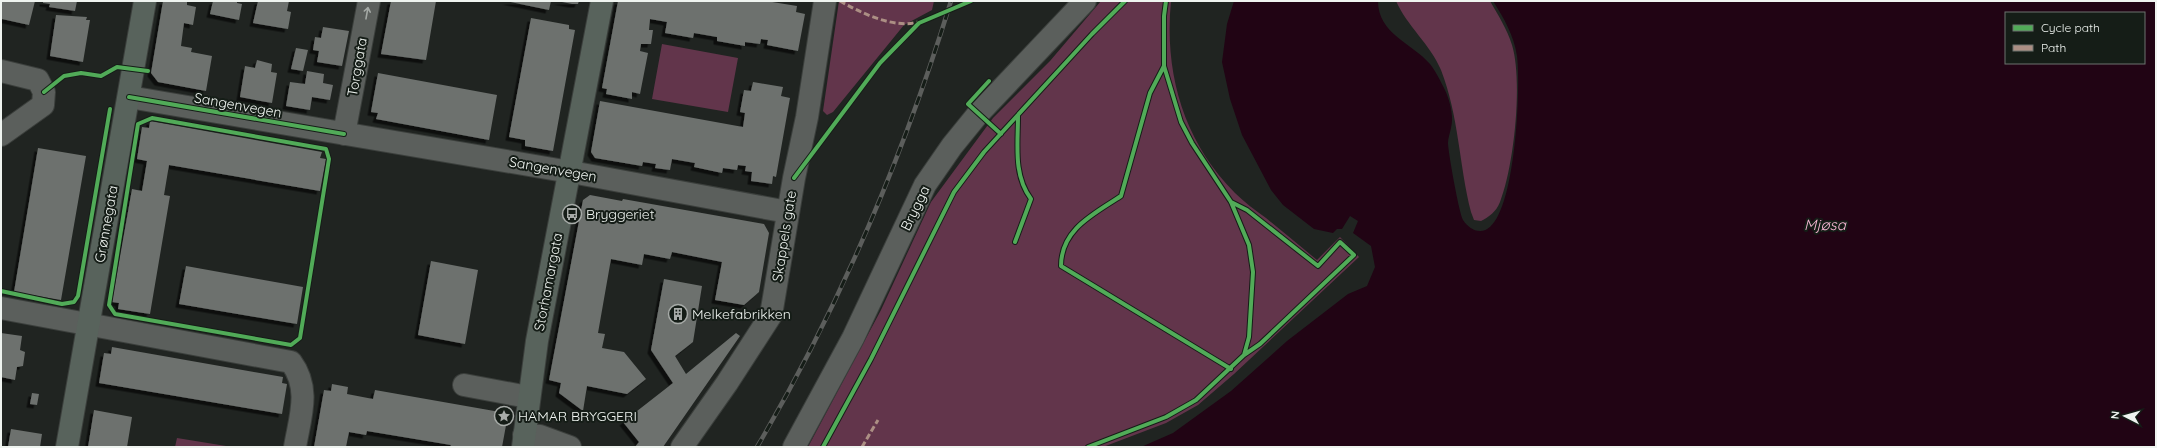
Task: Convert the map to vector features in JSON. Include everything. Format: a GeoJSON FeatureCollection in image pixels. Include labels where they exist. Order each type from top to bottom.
{"type":"FeatureCollection","features":[{"type":"Feature","properties":{"kind":"main road","name":"Grønnegata"},"geometry":{"type":"LineString","coordinates":[[67,447],[145,1]]}},
{"type":"Feature","properties":{"kind":"main road","name":"Storhamargata"},"geometry":{"type":"LineString","coordinates":[[524,441],[528,396],[538,334],[602,1]]}},
{"type":"Feature","properties":{"kind":"street","name":"Torggata"},"geometry":{"type":"LineString","coordinates":[[344,134],[369,1]]}},
{"type":"Feature","properties":{"kind":"street","name":"Skappels gate"},"geometry":{"type":"LineString","coordinates":[[682,447],[727,383],[770,315],[794,178],[807,117],[825,1]]}},
{"type":"Feature","properties":{"kind":"street","name":"Brygga"},"geometry":{"type":"LineString","coordinates":[[794,447],[854,338],[925,185],[952,146],[978,114],[1085,1]]}},
{"type":"Feature","properties":{"kind":"street"},"geometry":{"type":"LineString","coordinates":[[1,71],[38,80],[44,92],[43,105],[1,135]]}},
{"type":"Feature","properties":{"kind":"street","name":"Sangenvegen"},"geometry":{"type":"LineString","coordinates":[[129,98],[569,172],[788,212]]}},
{"type":"Feature","properties":{"kind":"street"},"geometry":{"type":"LineString","coordinates":[[1,308],[89,323],[291,362],[298,372],[302,382],[303,397],[295,447]]}},
{"type":"Feature","properties":{"kind":"street"},"geometry":{"type":"LineString","coordinates":[[464,385],[528,396]]}},
{"type":"Feature","properties":{"kind":"street"},"geometry":{"type":"LineString","coordinates":[[524,441],[540,436],[570,447]]}},
{"type":"Feature","properties":{"kind":"shaded area"},"geometry":{"type":"Polygon","coordinates":[[[839,1],[934,1],[932,10],[904,25],[833,112],[827,115],[823,111],[839,1]]]}},
{"type":"Feature","properties":{"kind":"shaded area"},"geometry":{"type":"Polygon","coordinates":[[[1101,1],[1171,1],[1171,54],[1174,79],[1190,128],[1202,151],[1217,173],[1242,200],[1317,260],[1340,237],[1359,257],[1234,374],[1198,405],[1166,423],[1103,447],[808,447],[881,310],[931,202],[993,118],[1050,61],[1101,1]]]}},
{"type":"Feature","properties":{"kind":"shaded area"},"geometry":{"type":"Polygon","coordinates":[[[1396,1],[1490,1],[1510,39],[1515,61],[1517,80],[1517,101],[1513,146],[1505,187],[1500,202],[1492,214],[1481,221],[1474,220],[1471,212],[1452,105],[1441,70],[1431,52],[1406,19],[1396,1]]]}},
{"type":"Feature","properties":{"kind":"shaded area"},"geometry":{"type":"Polygon","coordinates":[[[662,44],[738,58],[728,112],[652,99],[662,44]]]}},
{"type":"Feature","properties":{"kind":"shaded area"},"geometry":{"type":"Polygon","coordinates":[[[177,438],[226,446],[226,447],[175,447],[177,438]]]}},
{"type":"Feature","properties":{"kind":"water","name":"Mjøsa"},"geometry":{"type":"Polygon","coordinates":[[[1234,1],[1378,1],[1379,12],[1390,30],[1430,64],[1445,90],[1452,114],[1452,123],[1448,143],[1461,215],[1468,226],[1480,231],[1492,225],[1502,208],[1509,183],[1517,124],[1518,71],[1516,49],[1508,27],[1493,1],[2156,1],[2156,447],[1141,447],[1173,433],[1231,391],[1287,341],[1348,294],[1367,286],[1375,267],[1371,246],[1353,233],[1358,221],[1350,216],[1342,229],[1337,229],[1333,233],[1314,229],[1283,205],[1271,190],[1242,135],[1230,99],[1222,62],[1227,24],[1234,1]]]}},
{"type":"Feature","properties":{"kind":"building"},"geometry":{"type":"Polygon","coordinates":[[[1,1],[35,1],[29,25],[2,19],[1,1]]]}},
{"type":"Feature","properties":{"kind":"building"},"geometry":{"type":"Polygon","coordinates":[[[43,1],[77,1],[75,11],[49,7],[50,4],[43,3],[43,1]]]}},
{"type":"Feature","properties":{"kind":"building"},"geometry":{"type":"Polygon","coordinates":[[[163,1],[187,1],[187,5],[196,7],[193,25],[184,23],[181,46],[192,48],[191,52],[212,56],[206,91],[158,82],[151,73],[163,1]]]}},
{"type":"Feature","properties":{"kind":"building"},"geometry":{"type":"Polygon","coordinates":[[[213,1],[237,1],[237,3],[242,4],[239,20],[210,14],[213,1]]]}},
{"type":"Feature","properties":{"kind":"building"},"geometry":{"type":"Polygon","coordinates":[[[258,1],[289,1],[287,11],[291,12],[288,29],[253,23],[258,1]]]}},
{"type":"Feature","properties":{"kind":"building"},"geometry":{"type":"Polygon","coordinates":[[[391,1],[436,1],[426,60],[381,54],[391,1]]]}},
{"type":"Feature","properties":{"kind":"building"},"geometry":{"type":"Polygon","coordinates":[[[506,1],[551,1],[549,10],[506,1]]]}},
{"type":"Feature","properties":{"kind":"building"},"geometry":{"type":"Polygon","coordinates":[[[557,1],[579,1],[578,4],[572,4],[557,1]]]}},
{"type":"Feature","properties":{"kind":"building"},"geometry":{"type":"Polygon","coordinates":[[[618,1],[766,1],[797,6],[796,12],[805,14],[798,51],[767,45],[768,40],[761,39],[760,44],[745,42],[745,46],[717,41],[717,37],[694,33],[693,38],[665,33],[667,22],[650,19],[649,30],[653,30],[651,44],[641,44],[640,51],[648,53],[640,94],[632,92],[632,99],[606,94],[607,89],[602,88],[618,1]]]}},
{"type":"Feature","properties":{"kind":"building"},"geometry":{"type":"Polygon","coordinates":[[[56,15],[87,17],[86,20],[90,20],[83,62],[50,56],[56,15]]]}},
{"type":"Feature","properties":{"kind":"building"},"geometry":{"type":"Polygon","coordinates":[[[531,18],[569,25],[569,29],[575,30],[553,151],[525,146],[525,140],[509,137],[531,18]]]}},
{"type":"Feature","properties":{"kind":"building"},"geometry":{"type":"Polygon","coordinates":[[[323,27],[349,31],[342,66],[317,62],[319,51],[313,50],[315,37],[321,38],[323,27]]]}},
{"type":"Feature","properties":{"kind":"building"},"geometry":{"type":"Polygon","coordinates":[[[296,48],[308,50],[303,71],[291,69],[296,48]]]}},
{"type":"Feature","properties":{"kind":"building"},"geometry":{"type":"Polygon","coordinates":[[[257,60],[272,64],[271,72],[277,73],[272,103],[240,97],[245,66],[255,68],[257,60]]]}},
{"type":"Feature","properties":{"kind":"building"},"geometry":{"type":"Polygon","coordinates":[[[307,71],[324,74],[323,83],[333,85],[330,100],[312,97],[310,110],[286,106],[290,82],[305,84],[307,71]]]}},
{"type":"Feature","properties":{"kind":"building"},"geometry":{"type":"Polygon","coordinates":[[[378,73],[497,95],[489,140],[376,119],[378,113],[371,112],[378,73]]]}},
{"type":"Feature","properties":{"kind":"building"},"geometry":{"type":"Polygon","coordinates":[[[753,82],[783,87],[781,96],[790,98],[776,177],[773,176],[772,184],[751,181],[752,172],[745,171],[746,166],[738,165],[737,170],[723,168],[722,173],[694,167],[695,163],[672,159],[670,170],[655,168],[656,164],[643,162],[642,166],[595,158],[591,152],[600,101],[743,127],[745,113],[740,112],[744,90],[751,91],[753,82]]]}},
{"type":"Feature","properties":{"kind":"building"},"geometry":{"type":"Polygon","coordinates":[[[150,121],[322,152],[320,158],[326,159],[320,191],[169,165],[164,195],[170,196],[150,314],[118,309],[119,303],[112,302],[132,189],[142,191],[147,161],[137,159],[142,127],[149,128],[150,121]]]}},
{"type":"Feature","properties":{"kind":"building"},"geometry":{"type":"Polygon","coordinates":[[[38,148],[86,156],[61,300],[14,292],[38,148]]]}},
{"type":"Feature","properties":{"kind":"building"},"geometry":{"type":"Polygon","coordinates":[[[590,195],[622,201],[623,199],[764,224],[769,233],[759,292],[744,305],[715,300],[722,262],[672,252],[670,259],[644,254],[642,265],[611,259],[598,333],[605,334],[602,348],[624,352],[646,379],[627,394],[587,386],[583,411],[559,393],[561,383],[549,380],[583,200],[590,195]]]}},
{"type":"Feature","properties":{"kind":"building"},"geometry":{"type":"Polygon","coordinates":[[[431,261],[478,270],[465,344],[418,335],[431,261]]]}},
{"type":"Feature","properties":{"kind":"building"},"geometry":{"type":"Polygon","coordinates":[[[186,266],[303,287],[297,324],[179,304],[186,266]]]}},
{"type":"Feature","properties":{"kind":"building"},"geometry":{"type":"Polygon","coordinates":[[[664,279],[702,286],[693,342],[675,356],[686,374],[736,333],[740,336],[663,447],[635,447],[639,442],[623,422],[673,383],[651,350],[664,279]]]}},
{"type":"Feature","properties":{"kind":"building"},"geometry":{"type":"Polygon","coordinates":[[[1,333],[22,336],[20,350],[25,352],[23,366],[17,367],[15,380],[1,377],[1,333]]]}},
{"type":"Feature","properties":{"kind":"building"},"geometry":{"type":"Polygon","coordinates":[[[112,347],[283,377],[282,383],[287,384],[282,414],[99,383],[104,353],[111,354],[112,347]]]}},
{"type":"Feature","properties":{"kind":"building"},"geometry":{"type":"Polygon","coordinates":[[[332,384],[348,387],[347,394],[373,399],[375,390],[500,412],[507,420],[502,447],[450,447],[451,445],[367,431],[366,435],[349,432],[346,447],[314,447],[324,390],[331,391],[332,384]]]}},
{"type":"Feature","properties":{"kind":"building"},"geometry":{"type":"Polygon","coordinates":[[[32,393],[39,394],[37,405],[30,404],[32,393]]]}},
{"type":"Feature","properties":{"kind":"building"},"geometry":{"type":"Polygon","coordinates":[[[94,410],[132,417],[127,447],[88,447],[94,410]]]}},
{"type":"Feature","properties":{"kind":"building"},"geometry":{"type":"Polygon","coordinates":[[[11,429],[42,434],[40,447],[8,447],[11,429]]]}},
{"type":"Feature","properties":{"kind":"railway"},"geometry":{"type":"LineString","coordinates":[[757,447],[816,340],[867,230],[912,117],[951,1]]}},
{"type":"Feature","properties":{"kind":"marked path"},"geometry":{"type":"LineString","coordinates":[[840,1],[868,15],[888,22],[909,24],[918,22]]}},
{"type":"Feature","properties":{"kind":"marked path"},"geometry":{"type":"LineString","coordinates":[[862,447],[878,420]]}},
{"type":"Feature","properties":{"kind":"cycle path"},"geometry":{"type":"LineString","coordinates":[[794,178],[880,63],[919,23],[971,1]]}},
{"type":"Feature","properties":{"kind":"cycle path"},"geometry":{"type":"LineString","coordinates":[[823,447],[871,359],[954,192],[984,152],[1092,34],[1125,1]]}},
{"type":"Feature","properties":{"kind":"cycle path"},"geometry":{"type":"LineString","coordinates":[[1088,447],[1166,417],[1196,400],[1244,355],[1249,337],[1253,272],[1249,245],[1231,202],[1192,143],[1181,122],[1164,66],[1164,16],[1166,1]]}},
{"type":"Feature","properties":{"kind":"cycle path"},"geometry":{"type":"LineString","coordinates":[[1164,66],[1150,93],[1121,196],[1090,216],[1073,232],[1062,253],[1061,266],[1231,369]]}},
{"type":"Feature","properties":{"kind":"cycle path"},"geometry":{"type":"LineString","coordinates":[[44,92],[64,76],[81,73],[101,76],[117,67],[148,71]]}},
{"type":"Feature","properties":{"kind":"cycle path"},"geometry":{"type":"LineString","coordinates":[[989,81],[968,104],[1001,134]]}},
{"type":"Feature","properties":{"kind":"cycle path"},"geometry":{"type":"LineString","coordinates":[[129,97],[344,134]]}},
{"type":"Feature","properties":{"kind":"cycle path"},"geometry":{"type":"LineString","coordinates":[[1,291],[62,304],[74,302],[78,296],[110,109]]}},
{"type":"Feature","properties":{"kind":"cycle path"},"geometry":{"type":"LineString","coordinates":[[1015,242],[1031,199],[1025,190],[1019,170],[1017,148],[1018,116]]}},
{"type":"Feature","properties":{"kind":"cycle path"},"geometry":{"type":"LineString","coordinates":[[152,118],[326,149],[329,159],[300,338],[291,345],[115,314],[109,305],[138,124],[152,118]]}},
{"type":"Feature","properties":{"kind":"cycle path"},"geometry":{"type":"LineString","coordinates":[[1231,202],[1247,210],[1318,266],[1340,242],[1354,255],[1260,344],[1244,355]]}},
{"type":"Feature","properties":{"kind":"place","name":"Bryggeriet"},"geometry":{"type":"Point","coordinates":[572,214]}},
{"type":"Feature","properties":{"kind":"place","name":"Melkefabrikken"},"geometry":{"type":"Point","coordinates":[678,314]}},
{"type":"Feature","properties":{"kind":"place","name":"HAMAR BRYGGERI"},"geometry":{"type":"Point","coordinates":[504,416]}}]}
